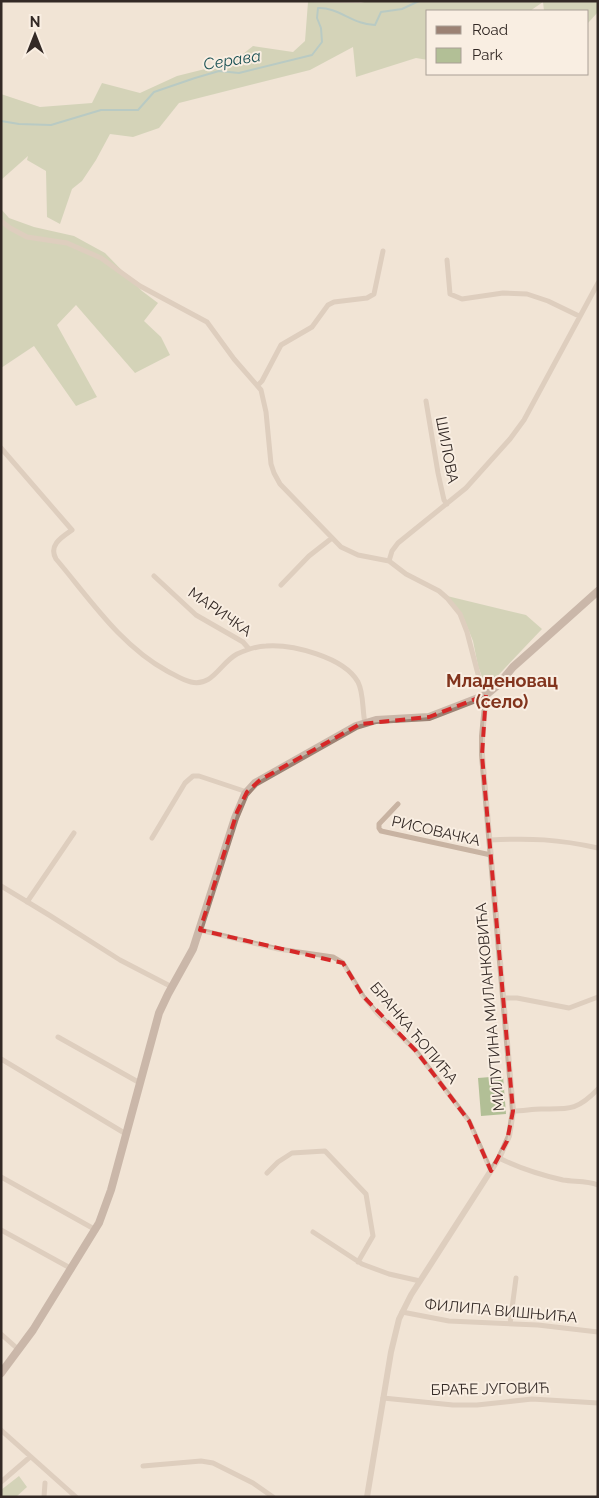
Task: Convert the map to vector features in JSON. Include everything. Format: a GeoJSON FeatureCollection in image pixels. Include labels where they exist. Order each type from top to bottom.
{"type":"FeatureCollection","features":[{"type":"Feature","properties":{"kind":"main road"},"geometry":{"type":"LineString","coordinates":[[1,1373],[19,1350],[96,1230],[107,1203],[159,1013],[189,958],[200,930],[235,818],[247,792],[260,780],[283,766],[365,723],[381,720],[425,718],[486,695],[521,660],[598,591]]}},
{"type":"Feature","properties":{"kind":"street"},"geometry":{"type":"LineString","coordinates":[[1,222],[27,236],[67,242],[101,258],[152,292],[207,322],[234,359],[258,385],[264,400],[271,464],[280,484],[341,547],[353,553],[389,561],[406,574],[439,591],[452,604],[460,614],[467,632],[479,678],[486,695]]}},
{"type":"Feature","properties":{"kind":"street"},"geometry":{"type":"LineString","coordinates":[[258,385],[262,381],[278,348],[288,340],[312,327],[328,305],[334,302],[367,298],[374,294],[383,252]]}},
{"type":"Feature","properties":{"kind":"street"},"geometry":{"type":"LineString","coordinates":[[447,260],[450,294],[462,299],[517,292],[542,299],[579,316]]}},
{"type":"Feature","properties":{"kind":"street"},"geometry":{"type":"LineString","coordinates":[[389,561],[392,551],[398,543],[466,488],[510,439],[524,420],[598,283]]}},
{"type":"Feature","properties":{"kind":"street","name":"ШИЛОВА"},"geometry":{"type":"LineString","coordinates":[[426,400],[439,479],[444,500],[447,504]]}},
{"type":"Feature","properties":{"kind":"street"},"geometry":{"type":"LineString","coordinates":[[1,448],[72,530],[55,544],[53,552],[56,558],[118,634],[150,662],[177,677],[194,683],[203,683],[210,680],[230,658],[249,649],[266,646],[288,647],[312,653],[343,666],[354,676],[360,687],[365,723]]}},
{"type":"Feature","properties":{"kind":"street"},"geometry":{"type":"LineString","coordinates":[[281,585],[309,556],[332,538]]}},
{"type":"Feature","properties":{"kind":"street","name":"МАРИЧКА"},"geometry":{"type":"LineString","coordinates":[[154,576],[196,614],[243,642],[249,649]]}},
{"type":"Feature","properties":{"kind":"street","name":"МИЛУТИНА МИЛАНКОВИЋА"},"geometry":{"type":"LineString","coordinates":[[367,1497],[393,1340],[402,1312],[499,1158],[509,1136],[513,1111],[482,743],[486,695]]}},
{"type":"Feature","properties":{"kind":"street"},"geometry":{"type":"LineString","coordinates":[[152,838],[185,783],[193,776],[199,776],[247,792]]}},
{"type":"Feature","properties":{"kind":"street","name":"РИСОВАЧКА"},"geometry":{"type":"LineString","coordinates":[[398,804],[379,824],[381,831],[491,855]]}},
{"type":"Feature","properties":{"kind":"street"},"geometry":{"type":"LineString","coordinates":[[27,902],[74,833]]}},
{"type":"Feature","properties":{"kind":"street"},"geometry":{"type":"LineString","coordinates":[[490,840],[534,838],[598,848]]}},
{"type":"Feature","properties":{"kind":"street"},"geometry":{"type":"LineString","coordinates":[[1,886],[120,960],[172,987]]}},
{"type":"Feature","properties":{"kind":"street","name":"БРАНКА ЋОПИЋА"},"geometry":{"type":"LineString","coordinates":[[200,930],[278,949],[334,958],[344,963],[364,996],[378,1013],[416,1051],[469,1120],[491,1172]]}},
{"type":"Feature","properties":{"kind":"street"},"geometry":{"type":"LineString","coordinates":[[504,998],[516,998],[569,1008],[598,997]]}},
{"type":"Feature","properties":{"kind":"street"},"geometry":{"type":"LineString","coordinates":[[58,1037],[140,1083]]}},
{"type":"Feature","properties":{"kind":"street"},"geometry":{"type":"LineString","coordinates":[[1,1059],[126,1134]]}},
{"type":"Feature","properties":{"kind":"street"},"geometry":{"type":"LineString","coordinates":[[513,1111],[539,1109],[568,1110],[580,1104],[598,1089]]}},
{"type":"Feature","properties":{"kind":"street"},"geometry":{"type":"LineString","coordinates":[[267,1173],[278,1162],[292,1153],[325,1152],[366,1194],[373,1236],[362,1252],[358,1262]]}},
{"type":"Feature","properties":{"kind":"street"},"geometry":{"type":"LineString","coordinates":[[499,1158],[526,1170],[564,1180],[592,1182],[598,1185]]}},
{"type":"Feature","properties":{"kind":"street"},"geometry":{"type":"LineString","coordinates":[[1,1177],[96,1230]]}},
{"type":"Feature","properties":{"kind":"street"},"geometry":{"type":"LineString","coordinates":[[1,1230],[72,1269]]}},
{"type":"Feature","properties":{"kind":"street"},"geometry":{"type":"LineString","coordinates":[[313,1232],[358,1262],[389,1274],[420,1281]]}},
{"type":"Feature","properties":{"kind":"street"},"geometry":{"type":"LineString","coordinates":[[510,1324],[516,1278]]}},
{"type":"Feature","properties":{"kind":"street","name":"ФИЛИПА ВИШЊИЋА"},"geometry":{"type":"LineString","coordinates":[[402,1312],[450,1321],[538,1325],[598,1332]]}},
{"type":"Feature","properties":{"kind":"street"},"geometry":{"type":"LineString","coordinates":[[1,1334],[19,1350]]}},
{"type":"Feature","properties":{"kind":"street","name":"БРАЋЕ ЈУГОВИЋ"},"geometry":{"type":"LineString","coordinates":[[383,1398],[452,1405],[478,1405],[532,1399],[598,1404]]}},
{"type":"Feature","properties":{"kind":"street"},"geometry":{"type":"LineString","coordinates":[[1,1430],[76,1497]]}},
{"type":"Feature","properties":{"kind":"street"},"geometry":{"type":"LineString","coordinates":[[1,1482],[30,1457]]}},
{"type":"Feature","properties":{"kind":"street"},"geometry":{"type":"LineString","coordinates":[[143,1466],[201,1461],[213,1462],[253,1483],[273,1497]]}},
{"type":"Feature","properties":{"kind":"street"},"geometry":{"type":"LineString","coordinates":[[44,1497],[45,1483]]}},
{"type":"Feature","properties":{"kind":"highlighted area"},"geometry":{"type":"Polygon","coordinates":[[[486,695],[482,755],[513,1111],[507,1141],[491,1171],[469,1121],[416,1051],[363,996],[343,963],[200,930],[237,812],[247,792],[260,780],[360,724],[429,717],[486,695]]]}},
{"type":"Feature","properties":{"kind":"green space"},"geometry":{"type":"Polygon","coordinates":[[[368,1],[598,1],[598,12],[589,22],[589,10],[544,10],[543,2],[531,10],[426,10],[426,60],[416,58],[356,77],[353,47],[310,70],[179,103],[159,128],[133,137],[110,134],[82,181],[72,189],[60,224],[47,217],[46,171],[27,160],[28,156],[1,180],[1,94],[40,107],[92,103],[102,83],[140,93],[177,76],[233,62],[253,46],[293,52],[305,41],[308,2],[361,3],[368,1]]]}},
{"type":"Feature","properties":{"kind":"green space"},"geometry":{"type":"Polygon","coordinates":[[[1,209],[9,218],[34,227],[74,236],[105,253],[142,291],[158,303],[144,321],[161,337],[170,355],[135,373],[76,305],[57,325],[97,397],[76,406],[34,346],[1,368],[1,209]]]}},
{"type":"Feature","properties":{"kind":"green space"},"geometry":{"type":"Polygon","coordinates":[[[447,596],[526,615],[542,629],[486,688],[478,666],[473,641],[464,619],[447,596]]]}},
{"type":"Feature","properties":{"kind":"green space"},"geometry":{"type":"Polygon","coordinates":[[[503,1076],[506,1114],[481,1116],[478,1078],[503,1076]]]}},
{"type":"Feature","properties":{"kind":"green space"},"geometry":{"type":"Polygon","coordinates":[[[19,1476],[27,1487],[16,1497],[1,1497],[1,1490],[19,1476]]]}},
{"type":"Feature","properties":{"kind":"waterway","name":"Серава"},"geometry":{"type":"LineString","coordinates":[[1,121],[19,124],[51,125],[101,110],[138,110],[154,92],[195,78],[219,71],[239,73],[312,55],[322,42],[321,28],[317,18],[318,8],[332,10],[360,22],[375,25],[381,12],[402,9],[419,1]]}},
{"type":"Feature","properties":{"kind":"district","name":"Младеновац (село)"},"geometry":{"type":"Point","coordinates":[502,690]}}]}
